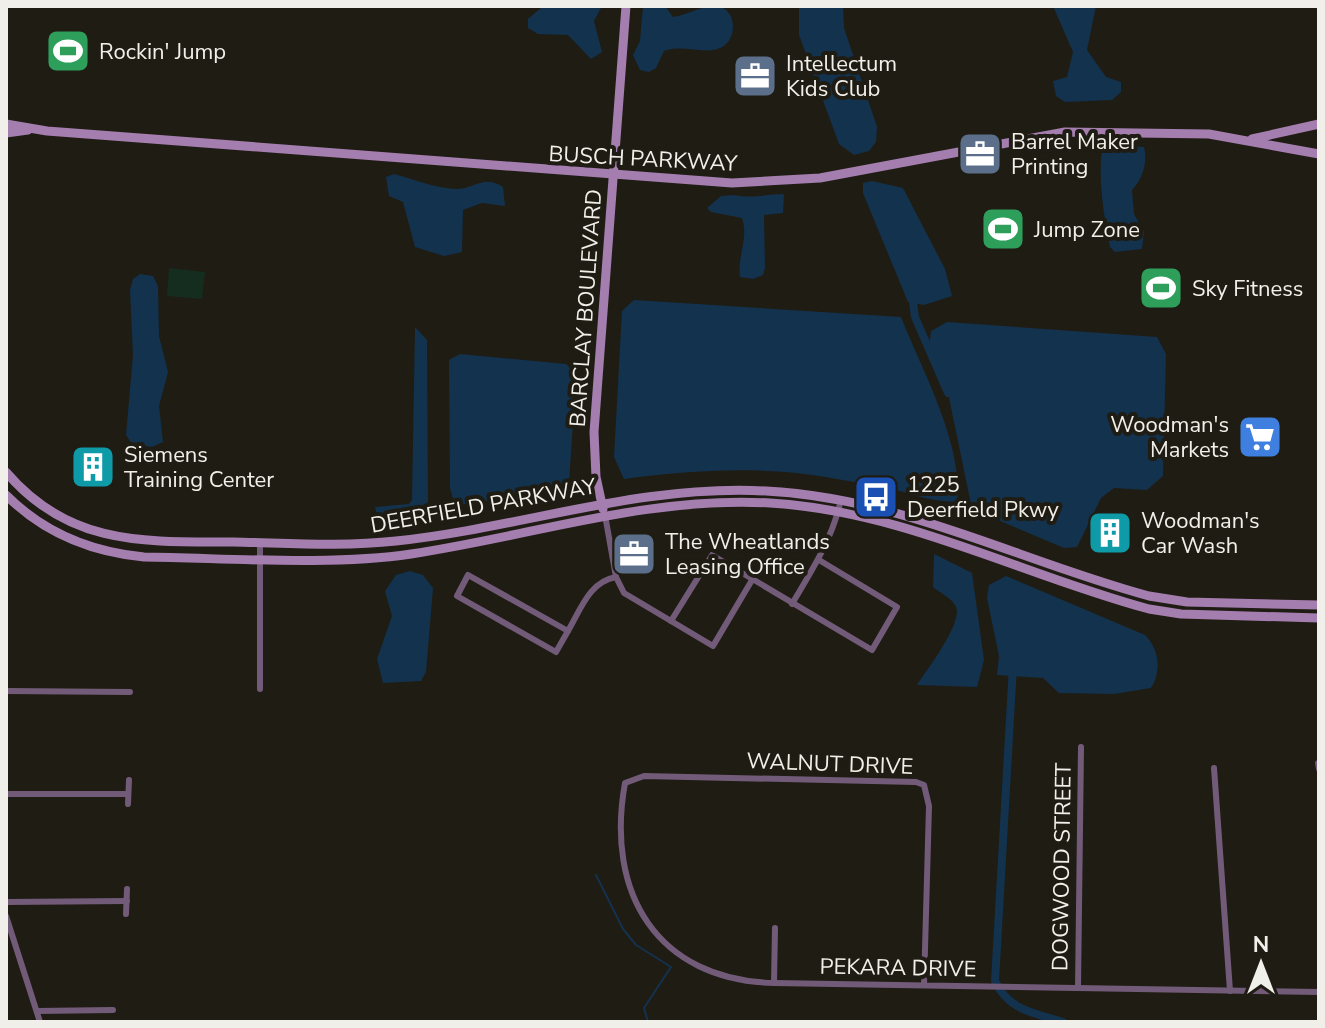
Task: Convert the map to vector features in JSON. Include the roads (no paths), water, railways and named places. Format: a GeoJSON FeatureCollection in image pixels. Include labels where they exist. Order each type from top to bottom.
{"type":"FeatureCollection","features":[{"type":"Feature","properties":{"kind":"main road","name":"BARCLAY BOULEVARD"},"geometry":{"type":"LineString","coordinates":[[605,515],[594,432],[626,6]]}},
{"type":"Feature","properties":{"kind":"main road","name":"BUSCH PARKWAY"},"geometry":{"type":"LineString","coordinates":[[6,124],[31,129],[732,183],[820,178],[1065,132],[1152,132],[1250,140],[1319,154]]}},
{"type":"Feature","properties":{"kind":"main road","name":"BUSCH PARKWAY"},"geometry":{"type":"LineString","coordinates":[[1250,140],[1319,124]]}},
{"type":"Feature","properties":{"kind":"main road","name":"BUSCH PARKWAY"},"geometry":{"type":"LineString","coordinates":[[6,133],[31,129]]}},
{"type":"Feature","properties":{"kind":"main road","name":"DEERFIELD PARKWAY"},"geometry":{"type":"LineString","coordinates":[[6,472],[40,505],[72,524],[100,534],[145,542],[397,541],[601,503],[713,490],[841,499],[921,518],[1149,596],[1187,602],[1319,605]]}},
{"type":"Feature","properties":{"kind":"main road","name":"DEERFIELD PARKWAY"},"geometry":{"type":"LineString","coordinates":[[6,495],[61,536],[105,551],[144,557],[409,554],[605,515],[722,502],[838,511],[919,530],[1149,609],[1181,614],[1319,618]]}},
{"type":"Feature","properties":{"kind":"street"},"geometry":{"type":"LineString","coordinates":[[792,604],[819,560],[841,499]]}},
{"type":"Feature","properties":{"kind":"street","name":"DEERFIELD PARKWAY"},"geometry":{"type":"LineString","coordinates":[[605,515],[616,577]]}},
{"type":"Feature","properties":{"kind":"street"},"geometry":{"type":"LineString","coordinates":[[260,543],[260,689]]}},
{"type":"Feature","properties":{"kind":"street"},"geometry":{"type":"LineString","coordinates":[[671,621],[712,555],[872,650],[897,607],[819,560]]}},
{"type":"Feature","properties":{"kind":"street"},"geometry":{"type":"LineString","coordinates":[[568,631],[468,575],[457,596],[556,652],[591,591],[601,580],[616,577],[624,593],[713,646],[752,580]]}},
{"type":"Feature","properties":{"kind":"street"},"geometry":{"type":"LineString","coordinates":[[6,691],[130,692]]}},
{"type":"Feature","properties":{"kind":"street","name":"DOGWOOD STREET"},"geometry":{"type":"LineString","coordinates":[[1078,988],[1081,747]]}},
{"type":"Feature","properties":{"kind":"street"},"geometry":{"type":"LineString","coordinates":[[1214,768],[1230,991]]}},
{"type":"Feature","properties":{"kind":"street","name":"WALNUT DRIVE"},"geometry":{"type":"LineString","coordinates":[[629,780],[644,776],[676,776],[916,782],[924,785],[929,806],[924,985]]}},
{"type":"Feature","properties":{"kind":"street"},"geometry":{"type":"LineString","coordinates":[[128,804],[129,780]]}},
{"type":"Feature","properties":{"kind":"street","name":"PEKARA DRIVE"},"geometry":{"type":"LineString","coordinates":[[629,780],[623,791],[624,869],[647,924],[672,951],[703,969],[740,980],[774,983],[1319,992]]}},
{"type":"Feature","properties":{"kind":"street"},"geometry":{"type":"LineString","coordinates":[[6,794],[128,794]]}},
{"type":"Feature","properties":{"kind":"street"},"geometry":{"type":"LineString","coordinates":[[126,914],[127,889]]}},
{"type":"Feature","properties":{"kind":"street"},"geometry":{"type":"LineString","coordinates":[[6,902],[127,901]]}},
{"type":"Feature","properties":{"kind":"street"},"geometry":{"type":"LineString","coordinates":[[6,916],[40,1022]]}},
{"type":"Feature","properties":{"kind":"street"},"geometry":{"type":"LineString","coordinates":[[774,983],[775,928]]}},
{"type":"Feature","properties":{"kind":"street"},"geometry":{"type":"LineString","coordinates":[[37,1011],[113,1010]]}},
{"type":"Feature","properties":{"kind":"water"},"geometry":{"type":"Polygon","coordinates":[[[602,6],[594,21],[602,52],[591,59],[568,35],[538,34],[528,28],[528,19],[541,8],[602,6]]]}},
{"type":"Feature","properties":{"kind":"water"},"geometry":{"type":"Polygon","coordinates":[[[643,6],[665,6],[673,17],[706,7],[723,8],[732,18],[730,39],[713,50],[664,51],[656,68],[649,72],[640,70],[633,55],[640,41],[643,6]]]}},
{"type":"Feature","properties":{"kind":"water"},"geometry":{"type":"Polygon","coordinates":[[[799,6],[843,6],[844,28],[877,127],[876,142],[869,151],[854,155],[839,144],[799,35],[799,6]]]}},
{"type":"Feature","properties":{"kind":"water"},"geometry":{"type":"Polygon","coordinates":[[[1053,6],[1096,6],[1087,50],[1106,77],[1121,82],[1121,92],[1112,100],[1065,102],[1056,96],[1053,81],[1067,77],[1073,52],[1053,6]]]}},
{"type":"Feature","properties":{"kind":"water"},"geometry":{"type":"Polygon","coordinates":[[[1103,145],[1144,147],[1144,170],[1132,190],[1134,214],[1144,232],[1142,249],[1115,252],[1110,247],[1101,182],[1103,145]]]}},
{"type":"Feature","properties":{"kind":"water"},"geometry":{"type":"Polygon","coordinates":[[[394,174],[456,189],[485,182],[496,183],[503,187],[505,206],[482,203],[463,210],[462,252],[444,256],[415,247],[403,202],[389,196],[386,177],[394,174]]]}},
{"type":"Feature","properties":{"kind":"water"},"geometry":{"type":"Polygon","coordinates":[[[872,181],[903,188],[945,269],[952,296],[924,305],[908,302],[863,193],[863,183],[872,181]]]}},
{"type":"Feature","properties":{"kind":"water"},"geometry":{"type":"Polygon","coordinates":[[[784,194],[783,213],[764,215],[765,268],[763,275],[753,279],[740,277],[744,233],[742,218],[711,212],[707,208],[721,196],[784,194]]]}},
{"type":"Feature","properties":{"kind":"water"},"geometry":{"type":"Polygon","coordinates":[[[140,274],[153,276],[158,286],[159,336],[168,372],[159,406],[163,442],[152,447],[132,444],[126,435],[133,355],[130,290],[133,279],[140,274]]]}},
{"type":"Feature","properties":{"kind":"water"},"geometry":{"type":"Polygon","coordinates":[[[634,300],[901,317],[948,433],[957,480],[957,502],[826,477],[776,471],[674,473],[624,479],[614,457],[622,311],[634,300]]]}},
{"type":"Feature","properties":{"kind":"water"},"geometry":{"type":"Polygon","coordinates":[[[947,322],[1157,337],[1166,354],[1163,476],[1147,490],[1114,488],[1101,498],[1077,547],[1064,548],[972,509],[948,393],[929,347],[931,331],[947,322]]]}},
{"type":"Feature","properties":{"kind":"water"},"geometry":{"type":"Polygon","coordinates":[[[415,327],[427,340],[428,510],[416,518],[379,523],[375,507],[409,504],[412,500],[415,327]]]}},
{"type":"Feature","properties":{"kind":"water"},"geometry":{"type":"Polygon","coordinates":[[[460,354],[566,364],[576,374],[569,484],[528,496],[455,506],[450,488],[449,360],[460,354]]]}},
{"type":"Feature","properties":{"kind":"water"},"geometry":{"type":"Polygon","coordinates":[[[934,554],[972,573],[984,660],[977,687],[917,685],[949,635],[957,614],[952,601],[933,587],[934,554]]]}},
{"type":"Feature","properties":{"kind":"water"},"geometry":{"type":"Polygon","coordinates":[[[410,571],[423,575],[433,588],[426,672],[421,681],[383,683],[377,659],[392,616],[385,591],[396,575],[410,571]]]}},
{"type":"Feature","properties":{"kind":"water"},"geometry":{"type":"Polygon","coordinates":[[[1006,576],[1145,635],[1153,647],[1158,667],[1151,688],[1114,694],[1059,693],[1043,678],[997,675],[999,656],[987,598],[989,585],[1006,576]]]}},
{"type":"Feature","properties":{"kind":"waterway"},"geometry":{"type":"LineString","coordinates":[[912,295],[915,317],[948,393]]}},
{"type":"Feature","properties":{"kind":"waterway"},"geometry":{"type":"LineString","coordinates":[[1013,666],[995,981],[1000,991],[1015,1004],[1032,1013],[1063,1022]]}},
{"type":"Feature","properties":{"kind":"waterway"},"geometry":{"type":"LineString","coordinates":[[596,875],[623,929],[636,945],[671,967],[644,1008],[648,1022]]}},
{"type":"Feature","properties":{"kind":"place","name":"Rockin' Jump"},"geometry":{"type":"Point","coordinates":[68,51]}},
{"type":"Feature","properties":{"kind":"place","name":"Intellectum Kids Club"},"geometry":{"type":"Point","coordinates":[755,76]}},
{"type":"Feature","properties":{"kind":"place","name":"Barrel Maker Printing"},"geometry":{"type":"Point","coordinates":[980,154]}},
{"type":"Feature","properties":{"kind":"place","name":"Jump Zone"},"geometry":{"type":"Point","coordinates":[1003,229]}},
{"type":"Feature","properties":{"kind":"place","name":"Sky Fitness"},"geometry":{"type":"Point","coordinates":[1161,288]}},
{"type":"Feature","properties":{"kind":"place","name":"Woodman's Markets"},"geometry":{"type":"Point","coordinates":[1260,437]}},
{"type":"Feature","properties":{"kind":"place","name":"Siemens Training Center"},"geometry":{"type":"Point","coordinates":[93,467]}},
{"type":"Feature","properties":{"kind":"place","name":"1225 Deerfield Pkwy"},"geometry":{"type":"Point","coordinates":[876,497]}},
{"type":"Feature","properties":{"kind":"place","name":"Woodman's Car Wash"},"geometry":{"type":"Point","coordinates":[1110,533]}},
{"type":"Feature","properties":{"kind":"place","name":"The Wheatlands Leasing Office"},"geometry":{"type":"Point","coordinates":[634,554]}}]}
